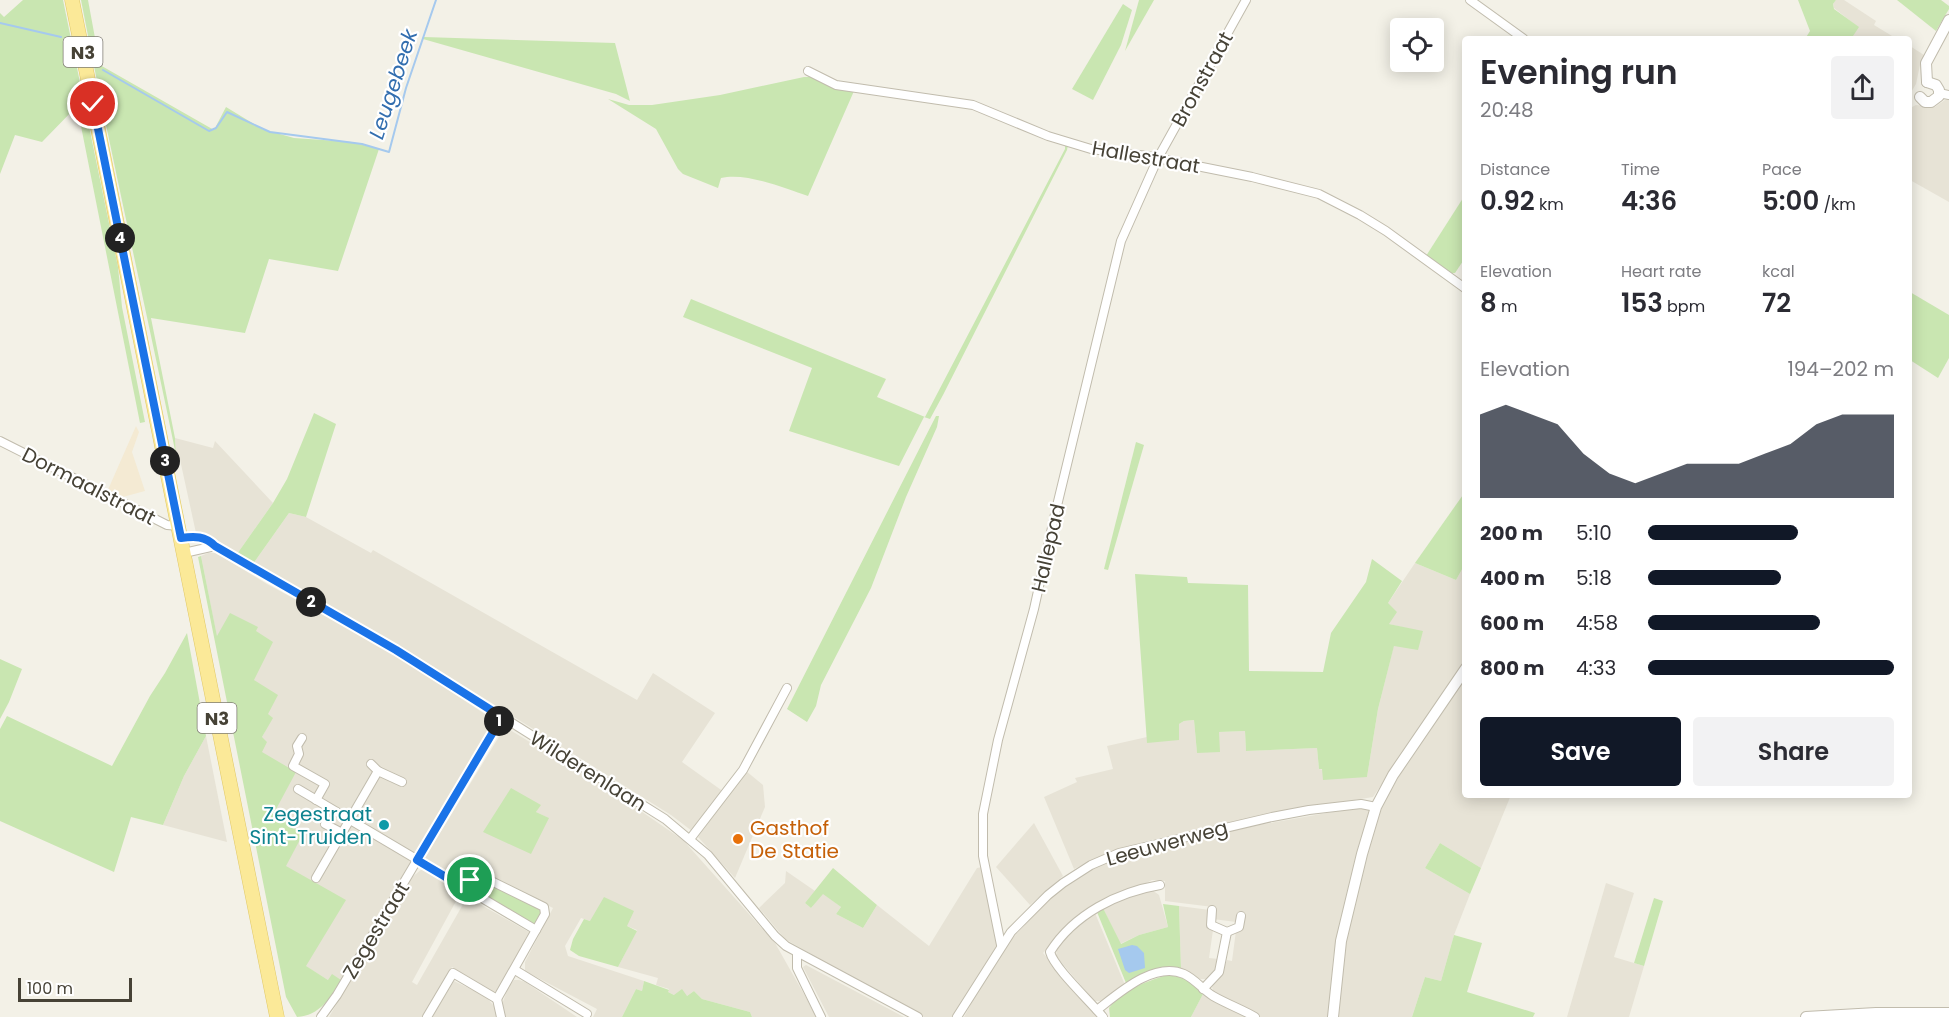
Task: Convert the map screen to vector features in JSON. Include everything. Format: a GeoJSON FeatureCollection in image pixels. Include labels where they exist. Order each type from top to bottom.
{"type":"FeatureCollection","features":[{"type":"Feature","properties":{"kind":"main road","name":"N3"},"geometry":{"type":"LineString","coordinates":[[72,0],[277,1017]]}},
{"type":"Feature","properties":{"kind":"street","name":"Bronstraat"},"geometry":{"type":"LineString","coordinates":[[1158,158],[1246,0]]}},
{"type":"Feature","properties":{"kind":"street"},"geometry":{"type":"LineString","coordinates":[[1470,0],[1520,36]]}},
{"type":"Feature","properties":{"kind":"street"},"geometry":{"type":"LineString","coordinates":[[1927,82],[1926,63],[1949,20]]}},
{"type":"Feature","properties":{"kind":"street","name":"Hallestraat"},"geometry":{"type":"LineString","coordinates":[[808,71],[836,85],[965,103],[1072,144],[1252,177],[1319,194],[1386,231],[1462,286]]}},
{"type":"Feature","properties":{"kind":"street"},"geometry":{"type":"LineString","coordinates":[[1927,82],[1936,85],[1944,94],[1931,102],[1915,99],[1920,86],[1927,82]]}},
{"type":"Feature","properties":{"kind":"street","name":"Hallepad"},"geometry":{"type":"LineString","coordinates":[[1001,945],[982,843],[983,814],[988,786],[998,740],[1034,609],[1121,242],[1158,158]]}},
{"type":"Feature","properties":{"kind":"street","name":"Dormaalstraat"},"geometry":{"type":"LineString","coordinates":[[0,441],[180,532],[208,539],[215,546]]}},
{"type":"Feature","properties":{"kind":"street"},"geometry":{"type":"LineString","coordinates":[[184,553],[215,546]]}},
{"type":"Feature","properties":{"kind":"street","name":"Wilderenlaan"},"geometry":{"type":"LineString","coordinates":[[215,546],[396,650],[665,819],[690,839],[723,872],[775,936],[797,953],[918,1017]]}},
{"type":"Feature","properties":{"kind":"street"},"geometry":{"type":"LineString","coordinates":[[1333,1017],[1338,957],[1343,931],[1376,807],[1393,775],[1462,674]]}},
{"type":"Feature","properties":{"kind":"street"},"geometry":{"type":"LineString","coordinates":[[690,839],[743,770],[787,688]]}},
{"type":"Feature","properties":{"kind":"street","name":"Zegestraat"},"geometry":{"type":"LineString","coordinates":[[321,1017],[338,995],[502,717]]}},
{"type":"Feature","properties":{"kind":"street"},"geometry":{"type":"LineString","coordinates":[[302,738],[297,746],[299,754],[293,766],[325,784],[316,800]]}},
{"type":"Feature","properties":{"kind":"street"},"geometry":{"type":"LineString","coordinates":[[371,764],[378,771],[402,782]]}},
{"type":"Feature","properties":{"kind":"street"},"geometry":{"type":"LineString","coordinates":[[315,878],[378,771]]}},
{"type":"Feature","properties":{"kind":"street"},"geometry":{"type":"LineString","coordinates":[[298,789],[536,930]]}},
{"type":"Feature","properties":{"kind":"street","name":"Leeuwerweg"},"geometry":{"type":"LineString","coordinates":[[957,1017],[1001,945],[1017,925],[1048,895],[1079,871],[1108,857],[1161,842],[1309,810],[1361,804],[1376,807]]}},
{"type":"Feature","properties":{"kind":"street"},"geometry":{"type":"LineString","coordinates":[[325,824],[342,833]]}},
{"type":"Feature","properties":{"kind":"street"},"geometry":{"type":"LineString","coordinates":[[466,889],[474,876],[479,875],[544,907],[545,914],[497,999],[501,1017]]}},
{"type":"Feature","properties":{"kind":"street"},"geometry":{"type":"LineString","coordinates":[[1160,885],[1137,889],[1113,898],[1075,924],[1050,952],[1059,967],[1100,1013],[1135,982],[1171,971],[1183,974],[1203,989],[1255,1017]]}},
{"type":"Feature","properties":{"kind":"street"},"geometry":{"type":"LineString","coordinates":[[1212,910],[1212,925],[1227,932],[1239,927],[1241,916]]}},
{"type":"Feature","properties":{"kind":"street"},"geometry":{"type":"LineString","coordinates":[[1203,989],[1219,972],[1227,932]]}},
{"type":"Feature","properties":{"kind":"street"},"geometry":{"type":"LineString","coordinates":[[797,953],[797,968],[821,1017]]}},
{"type":"Feature","properties":{"kind":"street"},"geometry":{"type":"LineString","coordinates":[[515,970],[587,1014]]}},
{"type":"Feature","properties":{"kind":"street"},"geometry":{"type":"LineString","coordinates":[[427,1017],[453,973],[497,999]]}},
{"type":"Feature","properties":{"kind":"street"},"geometry":{"type":"LineString","coordinates":[[1806,1017],[1876,1013],[1949,1013]]}},
{"type":"Feature","properties":{"kind":"shaded area"},"geometry":{"type":"Polygon","coordinates":[[[1836,0],[1844,0],[1876,21],[1874,25],[1892,36],[1853,36],[1858,27],[1834,8],[1833,4],[1836,0]]]}},
{"type":"Feature","properties":{"kind":"shaded area"},"geometry":{"type":"Polygon","coordinates":[[[1912,47],[1924,55],[1912,91],[1912,47]]]}},
{"type":"Feature","properties":{"kind":"shaded area"},"geometry":{"type":"Polygon","coordinates":[[[1949,100],[1949,202],[1912,181],[1912,107],[1916,105],[1935,107],[1949,100]]]}},
{"type":"Feature","properties":{"kind":"shaded area"},"geometry":{"type":"Polygon","coordinates":[[[136,426],[139,432],[132,452],[145,491],[119,498],[107,492],[136,426]]]}},
{"type":"Feature","properties":{"kind":"shaded area"},"geometry":{"type":"Polygon","coordinates":[[[175,438],[213,448],[215,441],[273,503],[237,554],[214,538],[196,533],[179,455],[176,455],[175,438]]]}},
{"type":"Feature","properties":{"kind":"shaded area"},"geometry":{"type":"Polygon","coordinates":[[[289,513],[306,517],[371,553],[373,550],[637,700],[653,673],[715,713],[682,762],[724,792],[692,831],[671,815],[410,652],[253,564],[289,513]]]}},
{"type":"Feature","properties":{"kind":"shaded area"},"geometry":{"type":"Polygon","coordinates":[[[216,553],[267,584],[383,647],[494,720],[341,980],[328,980],[305,966],[285,866],[295,824],[274,813],[261,752],[262,737],[272,718],[268,715],[254,680],[255,631],[257,628],[217,637],[201,556],[216,553]]]}},
{"type":"Feature","properties":{"kind":"shaded area"},"geometry":{"type":"Polygon","coordinates":[[[1415,563],[1456,580],[1462,569],[1462,665],[1373,797],[1268,814],[1147,841],[1111,851],[1074,869],[1044,797],[1077,782],[1075,778],[1113,769],[1107,746],[1147,737],[1147,743],[1184,721],[1194,720],[1197,753],[1219,732],[1245,731],[1246,751],[1317,748],[1319,769],[1367,777],[1378,709],[1394,645],[1423,632],[1389,624],[1388,603],[1415,563]]]}},
{"type":"Feature","properties":{"kind":"shaded area"},"geometry":{"type":"Polygon","coordinates":[[[1462,683],[1462,798],[1510,798],[1481,868],[1440,843],[1425,868],[1470,894],[1454,935],[1441,981],[1425,977],[1412,1017],[1337,1017],[1340,957],[1360,873],[1381,806],[1462,683]]]}},
{"type":"Feature","properties":{"kind":"shaded area"},"geometry":{"type":"Polygon","coordinates":[[[505,727],[619,796],[683,840],[775,943],[817,1017],[752,1017],[750,1012],[702,999],[694,991],[687,996],[674,995],[668,992],[669,989],[656,985],[658,978],[618,967],[637,930],[627,926],[581,918],[565,946],[568,956],[644,981],[642,991],[636,989],[622,1017],[593,1017],[597,1009],[525,971],[525,962],[553,908],[471,868],[462,882],[424,859],[505,727]],[[540,805],[484,832],[548,818],[536,812],[540,805]]]}},
{"type":"Feature","properties":{"kind":"shaded area"},"geometry":{"type":"Polygon","coordinates":[[[206,736],[227,842],[163,825],[184,776],[206,736]]]}},
{"type":"Feature","properties":{"kind":"shaded area"},"geometry":{"type":"Polygon","coordinates":[[[746,771],[763,785],[765,807],[735,878],[698,837],[746,771]]]}},
{"type":"Feature","properties":{"kind":"shaded area"},"geometry":{"type":"Polygon","coordinates":[[[1361,807],[1368,808],[1369,811],[1348,889],[1333,958],[1329,1017],[1259,1017],[1214,993],[1212,987],[1227,960],[1232,961],[1236,931],[1242,931],[1244,915],[1236,922],[1213,919],[1213,907],[1165,901],[1165,881],[1152,880],[1071,924],[1043,953],[1100,1017],[964,1017],[985,978],[1009,942],[1070,881],[1100,864],[1117,856],[1213,833],[1361,807]]]}},
{"type":"Feature","properties":{"kind":"shaded area"},"geometry":{"type":"Polygon","coordinates":[[[1034,823],[1063,876],[1030,905],[996,867],[1034,823]]]}},
{"type":"Feature","properties":{"kind":"shaded area"},"geometry":{"type":"Polygon","coordinates":[[[983,867],[998,944],[952,1017],[924,1017],[879,993],[785,939],[759,908],[785,883],[786,871],[815,891],[805,903],[811,908],[823,893],[841,907],[836,914],[863,928],[877,905],[929,946],[977,868],[983,867]]]}},
{"type":"Feature","properties":{"kind":"shaded area"},"geometry":{"type":"Polygon","coordinates":[[[422,869],[461,892],[412,982],[417,985],[466,899],[469,898],[529,932],[498,991],[494,992],[452,967],[423,1017],[329,1017],[411,878],[422,869]]]}},
{"type":"Feature","properties":{"kind":"shaded area"},"geometry":{"type":"Polygon","coordinates":[[[1606,883],[1634,893],[1614,957],[1644,966],[1629,1017],[1567,1017],[1606,883]]]}},
{"type":"Feature","properties":{"kind":"shaded area"},"geometry":{"type":"Polygon","coordinates":[[[1152,890],[1159,895],[1168,927],[1139,935],[1120,944],[1103,908],[1114,902],[1152,890]]]}},
{"type":"Feature","properties":{"kind":"shaded area"},"geometry":{"type":"Polygon","coordinates":[[[1179,906],[1210,910],[1207,929],[1213,930],[1209,958],[1219,959],[1216,971],[1207,979],[1200,979],[1181,969],[1179,906]]]}},
{"type":"Feature","properties":{"kind":"shaded area"},"geometry":{"type":"Polygon","coordinates":[[[1095,913],[1125,985],[1101,1001],[1094,1001],[1056,956],[1057,949],[1062,942],[1074,929],[1095,913]]]}},
{"type":"Feature","properties":{"kind":"shaded area"},"geometry":{"type":"Polygon","coordinates":[[[806,965],[904,1017],[829,1017],[803,967],[806,965]]]}},
{"type":"Feature","properties":{"kind":"shaded area"},"geometry":{"type":"Polygon","coordinates":[[[514,980],[525,982],[577,1017],[504,1017],[502,1004],[514,980]]]}},
{"type":"Feature","properties":{"kind":"shaded area"},"geometry":{"type":"Polygon","coordinates":[[[454,981],[485,996],[495,1007],[497,1017],[432,1017],[454,981]]]}},
{"type":"Feature","properties":{"kind":"shaded area"},"geometry":{"type":"Polygon","coordinates":[[[1203,994],[1207,997],[1249,1017],[1191,1017],[1203,994]]]}},
{"type":"Feature","properties":{"kind":"green space"},"geometry":{"type":"Polygon","coordinates":[[[23,0],[63,0],[118,267],[122,307],[145,422],[140,423],[77,106],[42,142],[15,135],[0,174],[0,13],[4,17],[23,0]]]}},
{"type":"Feature","properties":{"kind":"green space"},"geometry":{"type":"Polygon","coordinates":[[[81,0],[88,0],[100,65],[214,130],[226,107],[262,129],[294,138],[352,142],[379,149],[338,271],[269,259],[245,333],[151,318],[175,438],[176,455],[104,114],[81,0]]]}},
{"type":"Feature","properties":{"kind":"green space"},"geometry":{"type":"Polygon","coordinates":[[[1139,0],[1154,0],[1125,51],[1139,0]]]}},
{"type":"Feature","properties":{"kind":"green space"},"geometry":{"type":"Polygon","coordinates":[[[1798,0],[1836,0],[1833,4],[1834,9],[1859,27],[1853,36],[1807,36],[1810,31],[1798,0]]]}},
{"type":"Feature","properties":{"kind":"green space"},"geometry":{"type":"Polygon","coordinates":[[[1897,0],[1941,0],[1949,6],[1949,9],[1936,31],[1897,0]]]}},
{"type":"Feature","properties":{"kind":"green space"},"geometry":{"type":"Polygon","coordinates":[[[1123,4],[1132,10],[1121,45],[1093,100],[1072,89],[1123,4]]]}},
{"type":"Feature","properties":{"kind":"green space"},"geometry":{"type":"Polygon","coordinates":[[[424,37],[615,43],[630,101],[616,94],[423,39],[424,37]]]}},
{"type":"Feature","properties":{"kind":"green space"},"geometry":{"type":"Polygon","coordinates":[[[804,77],[854,91],[808,196],[742,177],[721,178],[718,188],[683,174],[656,129],[608,99],[629,105],[652,105],[720,95],[804,77]]]}},
{"type":"Feature","properties":{"kind":"green space"},"geometry":{"type":"Polygon","coordinates":[[[1065,144],[1068,145],[1067,150],[943,395],[930,419],[924,417],[899,466],[789,431],[812,368],[683,317],[691,299],[886,379],[877,397],[925,417],[1065,149],[1065,144]]]}},
{"type":"Feature","properties":{"kind":"green space"},"geometry":{"type":"Polygon","coordinates":[[[1462,200],[1462,262],[1455,273],[1451,273],[1426,256],[1462,200]]]}},
{"type":"Feature","properties":{"kind":"green space"},"geometry":{"type":"Polygon","coordinates":[[[1912,293],[1949,315],[1949,358],[1938,378],[1912,361],[1912,293]]]}},
{"type":"Feature","properties":{"kind":"green space"},"geometry":{"type":"Polygon","coordinates":[[[314,413],[336,424],[306,517],[289,513],[253,564],[237,554],[287,479],[314,413]]]}},
{"type":"Feature","properties":{"kind":"green space"},"geometry":{"type":"Polygon","coordinates":[[[936,416],[939,416],[937,427],[906,497],[871,588],[821,685],[816,706],[807,722],[787,709],[936,416]]]}},
{"type":"Feature","properties":{"kind":"green space"},"geometry":{"type":"Polygon","coordinates":[[[1136,442],[1144,445],[1108,570],[1104,569],[1136,442]]]}},
{"type":"Feature","properties":{"kind":"green space"},"geometry":{"type":"Polygon","coordinates":[[[1462,496],[1462,569],[1456,580],[1415,563],[1462,496]]]}},
{"type":"Feature","properties":{"kind":"green space"},"geometry":{"type":"Polygon","coordinates":[[[201,556],[217,636],[230,613],[258,627],[256,631],[273,642],[254,680],[278,695],[268,714],[273,718],[262,737],[267,742],[262,752],[296,772],[274,813],[295,824],[293,828],[303,834],[286,866],[346,900],[306,966],[328,980],[332,974],[341,980],[324,1005],[305,1016],[297,1017],[286,997],[198,557],[201,556]]]}},
{"type":"Feature","properties":{"kind":"green space"},"geometry":{"type":"Polygon","coordinates":[[[1372,559],[1402,581],[1388,603],[1397,612],[1389,624],[1423,631],[1418,650],[1394,646],[1378,709],[1367,777],[1323,780],[1322,769],[1319,769],[1317,748],[1246,751],[1245,731],[1219,732],[1220,752],[1197,753],[1194,720],[1179,724],[1179,740],[1147,743],[1135,574],[1187,577],[1188,583],[1248,585],[1249,671],[1323,672],[1331,633],[1366,582],[1372,559]]]}},
{"type":"Feature","properties":{"kind":"green space"},"geometry":{"type":"Polygon","coordinates":[[[187,633],[206,736],[184,776],[163,825],[131,817],[114,872],[0,821],[0,729],[7,716],[112,766],[187,633]]]}},
{"type":"Feature","properties":{"kind":"green space"},"geometry":{"type":"Polygon","coordinates":[[[0,659],[22,669],[0,719],[0,659]]]}},
{"type":"Feature","properties":{"kind":"green space"},"geometry":{"type":"Polygon","coordinates":[[[511,788],[541,805],[536,812],[549,818],[531,854],[483,832],[511,788]]]}},
{"type":"Feature","properties":{"kind":"green space"},"geometry":{"type":"Polygon","coordinates":[[[1440,843],[1481,868],[1470,894],[1425,868],[1440,843]]]}},
{"type":"Feature","properties":{"kind":"green space"},"geometry":{"type":"Polygon","coordinates":[[[833,868],[877,905],[863,928],[836,914],[841,907],[823,894],[811,908],[805,903],[833,868]]]}},
{"type":"Feature","properties":{"kind":"green space"},"geometry":{"type":"Polygon","coordinates":[[[477,880],[539,907],[543,912],[536,924],[474,889],[473,885],[477,880]]]}},
{"type":"Feature","properties":{"kind":"green space"},"geometry":{"type":"Polygon","coordinates":[[[604,897],[634,911],[627,926],[637,931],[618,967],[579,956],[570,950],[584,919],[590,921],[604,897]]]}},
{"type":"Feature","properties":{"kind":"green space"},"geometry":{"type":"Polygon","coordinates":[[[1654,898],[1663,901],[1644,966],[1634,963],[1654,898]]]}},
{"type":"Feature","properties":{"kind":"green space"},"geometry":{"type":"Polygon","coordinates":[[[1163,904],[1179,906],[1181,969],[1126,983],[1097,912],[1103,908],[1121,944],[1139,935],[1168,927],[1163,904]]]}},
{"type":"Feature","properties":{"kind":"green space"},"geometry":{"type":"Polygon","coordinates":[[[1454,935],[1482,943],[1467,992],[1535,1013],[1533,1017],[1412,1017],[1425,977],[1441,981],[1454,935]]]}},
{"type":"Feature","properties":{"kind":"green space"},"geometry":{"type":"Polygon","coordinates":[[[1167,975],[1185,978],[1203,994],[1191,1017],[1110,1017],[1109,1008],[1121,996],[1167,975]]]}},
{"type":"Feature","properties":{"kind":"green space"},"geometry":{"type":"Polygon","coordinates":[[[644,981],[669,990],[668,992],[674,995],[682,989],[687,996],[694,991],[702,999],[750,1012],[752,1017],[622,1017],[636,989],[642,991],[644,981]]]}},
{"type":"Feature","properties":{"kind":"water"},"geometry":{"type":"Polygon","coordinates":[[[1137,946],[1144,953],[1145,968],[1129,973],[1125,970],[1118,949],[1137,946]]]}},
{"type":"Feature","properties":{"kind":"waterway","name":"Leugebeek"},"geometry":{"type":"LineString","coordinates":[[103,70],[209,131],[216,128],[227,112],[270,132],[362,144],[389,152],[406,88],[436,0]]}},
{"type":"Feature","properties":{"kind":"waterway","name":"Leugebeek"},"geometry":{"type":"LineString","coordinates":[[0,23],[61,37]]}},
{"type":"Feature","properties":{"kind":"place","name":"Zegestraat Sint-Truiden"},"geometry":{"type":"Point","coordinates":[384,825]}},
{"type":"Feature","properties":{"kind":"place","name":"Gasthof De Statie"},"geometry":{"type":"Point","coordinates":[738,839]}},
{"type":"Feature","properties":{"kind":"route"},"geometry":{"type":"LineString","coordinates":[[93,104],[181,538],[208,539],[215,546],[273,581],[396,650],[502,717],[417,860],[466,889],[470,880]]}}]}
